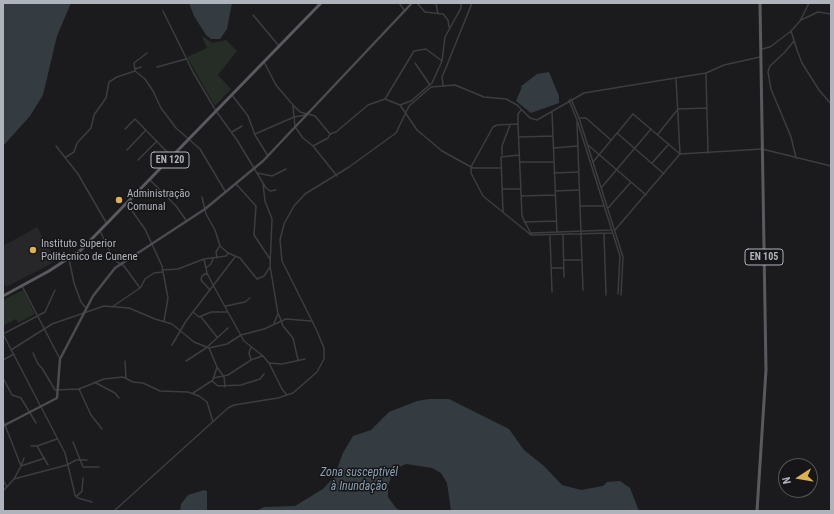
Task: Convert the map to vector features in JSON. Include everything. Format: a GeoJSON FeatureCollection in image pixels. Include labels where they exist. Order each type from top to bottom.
{"type":"FeatureCollection","features":[{"type":"Feature","properties":{"kind":"main road","name":"EN 120"},"geometry":{"type":"LineString","coordinates":[[3,296],[69,259],[100,231],[321,3]]}},
{"type":"Feature","properties":{"kind":"main road","name":"EN 105"},"geometry":{"type":"LineString","coordinates":[[758,511],[766,370],[760,3]]}},
{"type":"Feature","properties":{"kind":"street"},"geometry":{"type":"LineString","coordinates":[[399,3],[406,11]]}},
{"type":"Feature","properties":{"kind":"street"},"geometry":{"type":"LineString","coordinates":[[4,426],[57,398],[59,390],[60,359],[86,308],[100,286],[120,264],[205,209],[226,193],[268,156],[412,3]]}},
{"type":"Feature","properties":{"kind":"street"},"geometry":{"type":"LineString","coordinates":[[417,3],[425,12],[446,16],[449,27]]}},
{"type":"Feature","properties":{"kind":"street"},"geometry":{"type":"LineString","coordinates":[[436,3],[438,14]]}},
{"type":"Feature","properties":{"kind":"street"},"geometry":{"type":"LineString","coordinates":[[114,511],[234,405],[287,395],[298,389],[312,377],[322,363],[324,348],[282,261],[280,248],[282,232],[287,216],[301,198],[337,176],[396,133],[409,106],[433,82],[442,61],[444,41],[461,3]]}},
{"type":"Feature","properties":{"kind":"street"},"geometry":{"type":"LineString","coordinates":[[443,85],[442,77],[472,3]]}},
{"type":"Feature","properties":{"kind":"street"},"geometry":{"type":"LineString","coordinates":[[760,50],[770,47],[792,30],[800,21],[809,3]]}},
{"type":"Feature","properties":{"kind":"street"},"geometry":{"type":"LineString","coordinates":[[163,11],[186,59],[216,111],[232,132],[263,184],[268,190],[276,190]]}},
{"type":"Feature","properties":{"kind":"street"},"geometry":{"type":"LineString","coordinates":[[800,21],[816,12],[831,14]]}},
{"type":"Feature","properties":{"kind":"street"},"geometry":{"type":"LineString","coordinates":[[253,15],[279,46]]}},
{"type":"Feature","properties":{"kind":"street"},"geometry":{"type":"LineString","coordinates":[[792,30],[794,41],[806,69],[831,104]]}},
{"type":"Feature","properties":{"kind":"street"},"geometry":{"type":"LineString","coordinates":[[794,41],[770,66],[768,72],[771,89],[791,137],[796,158]]}},
{"type":"Feature","properties":{"kind":"street"},"geometry":{"type":"LineString","coordinates":[[313,146],[328,138],[330,134],[336,132],[368,105],[385,98],[414,51],[426,49],[442,61]]}},
{"type":"Feature","properties":{"kind":"street"},"geometry":{"type":"LineString","coordinates":[[147,54],[134,64],[135,70],[146,81],[157,96],[164,113],[205,155],[226,193]]}},
{"type":"Feature","properties":{"kind":"street"},"geometry":{"type":"LineString","coordinates":[[400,105],[411,101],[430,86],[455,85],[484,96],[509,100],[530,118],[537,120],[584,93],[706,73],[724,65],[760,56]]}},
{"type":"Feature","properties":{"kind":"street"},"geometry":{"type":"LineString","coordinates":[[157,67],[186,59]]}},
{"type":"Feature","properties":{"kind":"street"},"geometry":{"type":"LineString","coordinates":[[264,62],[276,85],[293,105],[300,112],[315,116],[330,134]]}},
{"type":"Feature","properties":{"kind":"street"},"geometry":{"type":"LineString","coordinates":[[415,63],[430,86]]}},
{"type":"Feature","properties":{"kind":"street"},"geometry":{"type":"LineString","coordinates":[[66,157],[74,152],[77,143],[91,128],[94,115],[106,98],[110,82],[117,77],[141,67]]}},
{"type":"Feature","properties":{"kind":"street"},"geometry":{"type":"LineString","coordinates":[[706,73],[708,153]]}},
{"type":"Feature","properties":{"kind":"street"},"geometry":{"type":"LineString","coordinates":[[614,230],[646,195],[680,154],[676,78]]}},
{"type":"Feature","properties":{"kind":"street"},"geometry":{"type":"LineString","coordinates":[[232,95],[248,116],[255,134],[268,156]]}},
{"type":"Feature","properties":{"kind":"street"},"geometry":{"type":"LineString","coordinates":[[385,98],[400,105],[417,130],[442,151],[471,167],[501,168]]}},
{"type":"Feature","properties":{"kind":"street"},"geometry":{"type":"LineString","coordinates":[[570,100],[578,119],[593,162],[623,261],[619,294],[621,261],[578,119]]}},
{"type":"Feature","properties":{"kind":"street"},"geometry":{"type":"LineString","coordinates":[[293,105],[295,127],[303,138],[313,146],[337,176]]}},
{"type":"Feature","properties":{"kind":"street"},"geometry":{"type":"LineString","coordinates":[[658,134],[678,109],[707,108]]}},
{"type":"Feature","properties":{"kind":"street"},"geometry":{"type":"LineString","coordinates":[[521,110],[518,114],[521,196],[524,222],[530,234]]}},
{"type":"Feature","properties":{"kind":"street"},"geometry":{"type":"LineString","coordinates":[[552,112],[557,232]]}},
{"type":"Feature","properties":{"kind":"street"},"geometry":{"type":"LineString","coordinates":[[255,134],[294,116],[307,114]]}},
{"type":"Feature","properties":{"kind":"street"},"geometry":{"type":"LineString","coordinates":[[593,162],[633,114],[680,154],[762,150],[831,166]]}},
{"type":"Feature","properties":{"kind":"street"},"geometry":{"type":"LineString","coordinates":[[578,119],[586,118],[611,140]]}},
{"type":"Feature","properties":{"kind":"street"},"geometry":{"type":"LineString","coordinates":[[125,129],[135,119],[173,157]]}},
{"type":"Feature","properties":{"kind":"street"},"geometry":{"type":"LineString","coordinates":[[578,119],[578,190],[583,290]]}},
{"type":"Feature","properties":{"kind":"street"},"geometry":{"type":"LineString","coordinates":[[518,124],[497,125],[493,127],[471,167],[471,173],[483,196],[530,234],[581,235],[612,233]]}},
{"type":"Feature","properties":{"kind":"street"},"geometry":{"type":"LineString","coordinates":[[503,212],[501,168],[502,146],[508,128],[511,125]]}},
{"type":"Feature","properties":{"kind":"street"},"geometry":{"type":"LineString","coordinates":[[232,132],[242,126]]}},
{"type":"Feature","properties":{"kind":"street"},"geometry":{"type":"LineString","coordinates":[[601,188],[652,129]]}},
{"type":"Feature","properties":{"kind":"street"},"geometry":{"type":"LineString","coordinates":[[127,150],[146,130]]}},
{"type":"Feature","properties":{"kind":"street"},"geometry":{"type":"LineString","coordinates":[[617,132],[664,174]]}},
{"type":"Feature","properties":{"kind":"street"},"geometry":{"type":"LineString","coordinates":[[518,137],[553,136]]}},
{"type":"Feature","properties":{"kind":"street"},"geometry":{"type":"LineString","coordinates":[[138,160],[157,141]]}},
{"type":"Feature","properties":{"kind":"street"},"geometry":{"type":"LineString","coordinates":[[587,144],[646,195]]}},
{"type":"Feature","properties":{"kind":"street"},"geometry":{"type":"LineString","coordinates":[[652,163],[669,144]]}},
{"type":"Feature","properties":{"kind":"street"},"geometry":{"type":"LineString","coordinates":[[56,146],[66,157],[83,182],[107,224]]}},
{"type":"Feature","properties":{"kind":"street"},"geometry":{"type":"LineString","coordinates":[[554,148],[577,146]]}},
{"type":"Feature","properties":{"kind":"street"},"geometry":{"type":"LineString","coordinates":[[502,155],[519,155]]}},
{"type":"Feature","properties":{"kind":"street"},"geometry":{"type":"LineString","coordinates":[[520,162],[554,162]]}},
{"type":"Feature","properties":{"kind":"street"},"geometry":{"type":"LineString","coordinates":[[257,174],[272,176],[286,169]]}},
{"type":"Feature","properties":{"kind":"street"},"geometry":{"type":"LineString","coordinates":[[554,174],[578,172]]}},
{"type":"Feature","properties":{"kind":"street"},"geometry":{"type":"LineString","coordinates":[[150,180],[176,206],[187,220]]}},
{"type":"Feature","properties":{"kind":"street"},"geometry":{"type":"LineString","coordinates":[[608,208],[631,182]]}},
{"type":"Feature","properties":{"kind":"street"},"geometry":{"type":"LineString","coordinates":[[236,184],[256,208],[254,235],[271,260]]}},
{"type":"Feature","properties":{"kind":"street"},"geometry":{"type":"LineString","coordinates":[[263,184],[265,201],[272,220],[270,266],[278,314],[280,321],[293,338],[298,360]]}},
{"type":"Feature","properties":{"kind":"street"},"geometry":{"type":"LineString","coordinates":[[502,189],[521,189]]}},
{"type":"Feature","properties":{"kind":"street"},"geometry":{"type":"LineString","coordinates":[[555,191],[578,190]]}},
{"type":"Feature","properties":{"kind":"street"},"geometry":{"type":"LineString","coordinates":[[521,196],[555,195]]}},
{"type":"Feature","properties":{"kind":"street"},"geometry":{"type":"LineString","coordinates":[[202,197],[205,209],[220,246],[228,253],[241,260],[257,279],[264,276],[270,266]]}},
{"type":"Feature","properties":{"kind":"street"},"geometry":{"type":"LineString","coordinates":[[126,204],[145,229],[162,270],[168,298],[164,321]]}},
{"type":"Feature","properties":{"kind":"street"},"geometry":{"type":"LineString","coordinates":[[579,206],[604,206]]}},
{"type":"Feature","properties":{"kind":"street"},"geometry":{"type":"LineString","coordinates":[[524,222],[556,221]]}},
{"type":"Feature","properties":{"kind":"street"},"geometry":{"type":"LineString","coordinates":[[530,234],[611,230]]}},
{"type":"Feature","properties":{"kind":"street"},"geometry":{"type":"LineString","coordinates":[[100,231],[114,260],[124,266],[140,287]]}},
{"type":"Feature","properties":{"kind":"street"},"geometry":{"type":"LineString","coordinates":[[604,234],[606,295]]}},
{"type":"Feature","properties":{"kind":"street"},"geometry":{"type":"LineString","coordinates":[[550,235],[552,292]]}},
{"type":"Feature","properties":{"kind":"street"},"geometry":{"type":"LineString","coordinates":[[563,235],[564,277]]}},
{"type":"Feature","properties":{"kind":"street"},"geometry":{"type":"LineString","coordinates":[[217,258],[216,252],[220,246]]}},
{"type":"Feature","properties":{"kind":"street"},"geometry":{"type":"LineString","coordinates":[[112,307],[132,295],[140,287],[145,278],[153,274],[162,270],[176,270],[204,259],[213,259],[226,256],[228,253]]}},
{"type":"Feature","properties":{"kind":"street"},"geometry":{"type":"LineString","coordinates":[[172,345],[193,312],[235,257]]}},
{"type":"Feature","properties":{"kind":"street"},"geometry":{"type":"LineString","coordinates":[[69,259],[74,283],[86,308]]}},
{"type":"Feature","properties":{"kind":"street"},"geometry":{"type":"LineString","coordinates":[[204,259],[207,273],[213,286],[244,340],[269,363],[282,389],[287,395]]}},
{"type":"Feature","properties":{"kind":"street"},"geometry":{"type":"LineString","coordinates":[[206,268],[211,264],[213,259]]}},
{"type":"Feature","properties":{"kind":"street"},"geometry":{"type":"LineString","coordinates":[[564,260],[582,260]]}},
{"type":"Feature","properties":{"kind":"street"},"geometry":{"type":"LineString","coordinates":[[551,268],[564,268]]}},
{"type":"Feature","properties":{"kind":"street"},"geometry":{"type":"LineString","coordinates":[[207,273],[202,276],[201,280],[210,290]]}},
{"type":"Feature","properties":{"kind":"street"},"geometry":{"type":"LineString","coordinates":[[22,286],[60,359]]}},
{"type":"Feature","properties":{"kind":"street"},"geometry":{"type":"LineString","coordinates":[[55,290],[46,311],[3,334],[65,453],[76,497]]}},
{"type":"Feature","properties":{"kind":"street"},"geometry":{"type":"LineString","coordinates":[[225,306],[245,302],[250,298]]}},
{"type":"Feature","properties":{"kind":"street"},"geometry":{"type":"LineString","coordinates":[[11,350],[44,329],[84,312],[104,306],[131,309],[155,320],[172,324],[194,342],[208,348],[216,367],[224,376],[225,387]]}},
{"type":"Feature","properties":{"kind":"street"},"geometry":{"type":"LineString","coordinates":[[193,312],[201,316],[217,337]]}},
{"type":"Feature","properties":{"kind":"street"},"geometry":{"type":"LineString","coordinates":[[201,316],[211,312],[228,312]]}},
{"type":"Feature","properties":{"kind":"street"},"geometry":{"type":"LineString","coordinates":[[273,325],[278,314]]}},
{"type":"Feature","properties":{"kind":"street"},"geometry":{"type":"LineString","coordinates":[[186,361],[208,348],[227,344],[241,335],[256,332],[280,321],[292,318],[312,321]]}},
{"type":"Feature","properties":{"kind":"street"},"geometry":{"type":"LineString","coordinates":[[208,348],[217,337],[228,328]]}},
{"type":"Feature","properties":{"kind":"street"},"geometry":{"type":"LineString","coordinates":[[251,360],[249,353],[252,347]]}},
{"type":"Feature","properties":{"kind":"street"},"geometry":{"type":"LineString","coordinates":[[33,353],[54,389],[79,389],[104,379],[126,378],[133,382],[143,384],[160,391],[192,393],[207,402],[213,422]]}},
{"type":"Feature","properties":{"kind":"street"},"geometry":{"type":"LineString","coordinates":[[3,360],[14,354]]}},
{"type":"Feature","properties":{"kind":"street"},"geometry":{"type":"LineString","coordinates":[[213,378],[224,376],[236,371],[251,360],[263,356]]}},
{"type":"Feature","properties":{"kind":"street"},"geometry":{"type":"LineString","coordinates":[[269,363],[282,364],[305,359]]}},
{"type":"Feature","properties":{"kind":"street"},"geometry":{"type":"LineString","coordinates":[[125,361],[126,378]]}},
{"type":"Feature","properties":{"kind":"street"},"geometry":{"type":"LineString","coordinates":[[192,393],[212,381],[216,367]]}},
{"type":"Feature","properties":{"kind":"street"},"geometry":{"type":"LineString","coordinates":[[212,381],[218,386],[225,387],[245,384],[260,379],[264,374]]}},
{"type":"Feature","properties":{"kind":"street"},"geometry":{"type":"LineString","coordinates":[[3,378],[12,395],[21,398],[36,423]]}},
{"type":"Feature","properties":{"kind":"street"},"geometry":{"type":"LineString","coordinates":[[94,382],[111,391],[119,398]]}},
{"type":"Feature","properties":{"kind":"street"},"geometry":{"type":"LineString","coordinates":[[79,389],[91,415],[102,429]]}},
{"type":"Feature","properties":{"kind":"street"},"geometry":{"type":"LineString","coordinates":[[3,420],[20,466]]}},
{"type":"Feature","properties":{"kind":"street"},"geometry":{"type":"LineString","coordinates":[[31,446],[37,446],[57,439]]}},
{"type":"Feature","properties":{"kind":"street"},"geometry":{"type":"LineString","coordinates":[[73,442],[84,467],[99,467]]}},
{"type":"Feature","properties":{"kind":"street"},"geometry":{"type":"LineString","coordinates":[[37,446],[48,465]]}},
{"type":"Feature","properties":{"kind":"street"},"geometry":{"type":"LineString","coordinates":[[3,490],[14,479],[24,458]]}},
{"type":"Feature","properties":{"kind":"street"},"geometry":{"type":"LineString","coordinates":[[20,466],[45,458]]}},
{"type":"Feature","properties":{"kind":"street"},"geometry":{"type":"LineString","coordinates":[[14,479],[67,465],[71,462],[87,460]]}},
{"type":"Feature","properties":{"kind":"street"},"geometry":{"type":"LineString","coordinates":[[76,497],[82,491],[83,478]]}},
{"type":"Feature","properties":{"kind":"street"},"geometry":{"type":"LineString","coordinates":[[3,480],[7,487]]}},
{"type":"Feature","properties":{"kind":"street"},"geometry":{"type":"LineString","coordinates":[[76,497],[92,502]]}},
{"type":"Feature","properties":{"kind":"shaded area"},"geometry":{"type":"Polygon","coordinates":[[[202,37],[212,43],[226,40],[237,51],[218,75],[231,89],[215,106],[187,57],[207,48],[202,37]]]}},
{"type":"Feature","properties":{"kind":"shaded area","name":"Instituto Superior Politécnico de Cunene"},"geometry":{"type":"Polygon","coordinates":[[[37,227],[56,261],[6,287],[3,281],[3,246],[37,227]]]}},
{"type":"Feature","properties":{"kind":"shaded area"},"geometry":{"type":"Polygon","coordinates":[[[23,290],[35,314],[18,323],[16,319],[3,326],[3,300],[23,290]]]}},
{"type":"Feature","properties":{"kind":"water"},"geometry":{"type":"Polygon","coordinates":[[[3,3],[71,3],[57,36],[43,95],[30,116],[3,146],[3,3]]]}},
{"type":"Feature","properties":{"kind":"water"},"geometry":{"type":"Polygon","coordinates":[[[189,3],[232,3],[227,29],[220,39],[211,39],[206,35],[194,16],[189,3]]]}},
{"type":"Feature","properties":{"kind":"water"},"geometry":{"type":"Polygon","coordinates":[[[549,72],[559,96],[559,103],[531,113],[516,101],[522,87],[520,87],[537,74],[549,72]]]}},
{"type":"Feature","properties":{"kind":"water","name":"Zona susceptivél à Inundação"},"geometry":{"type":"Polygon","coordinates":[[[429,399],[449,399],[509,429],[524,450],[544,466],[562,485],[581,490],[603,486],[607,482],[620,481],[630,488],[639,511],[451,511],[447,483],[441,473],[432,468],[406,464],[397,468],[391,477],[388,486],[388,497],[396,508],[401,511],[256,511],[264,507],[295,506],[323,489],[334,477],[343,453],[353,436],[371,430],[389,412],[417,401],[429,399]]]}},
{"type":"Feature","properties":{"kind":"water"},"geometry":{"type":"Polygon","coordinates":[[[204,490],[207,491],[207,511],[180,511],[181,504],[188,495],[204,490]]]}},
{"type":"Feature","properties":{"kind":"place","name":"Administração Comunal"},"geometry":{"type":"Point","coordinates":[119,200]}},
{"type":"Feature","properties":{"kind":"place","name":"Instituto Superior Politécnico de Cunene"},"geometry":{"type":"Point","coordinates":[33,250]}}]}
